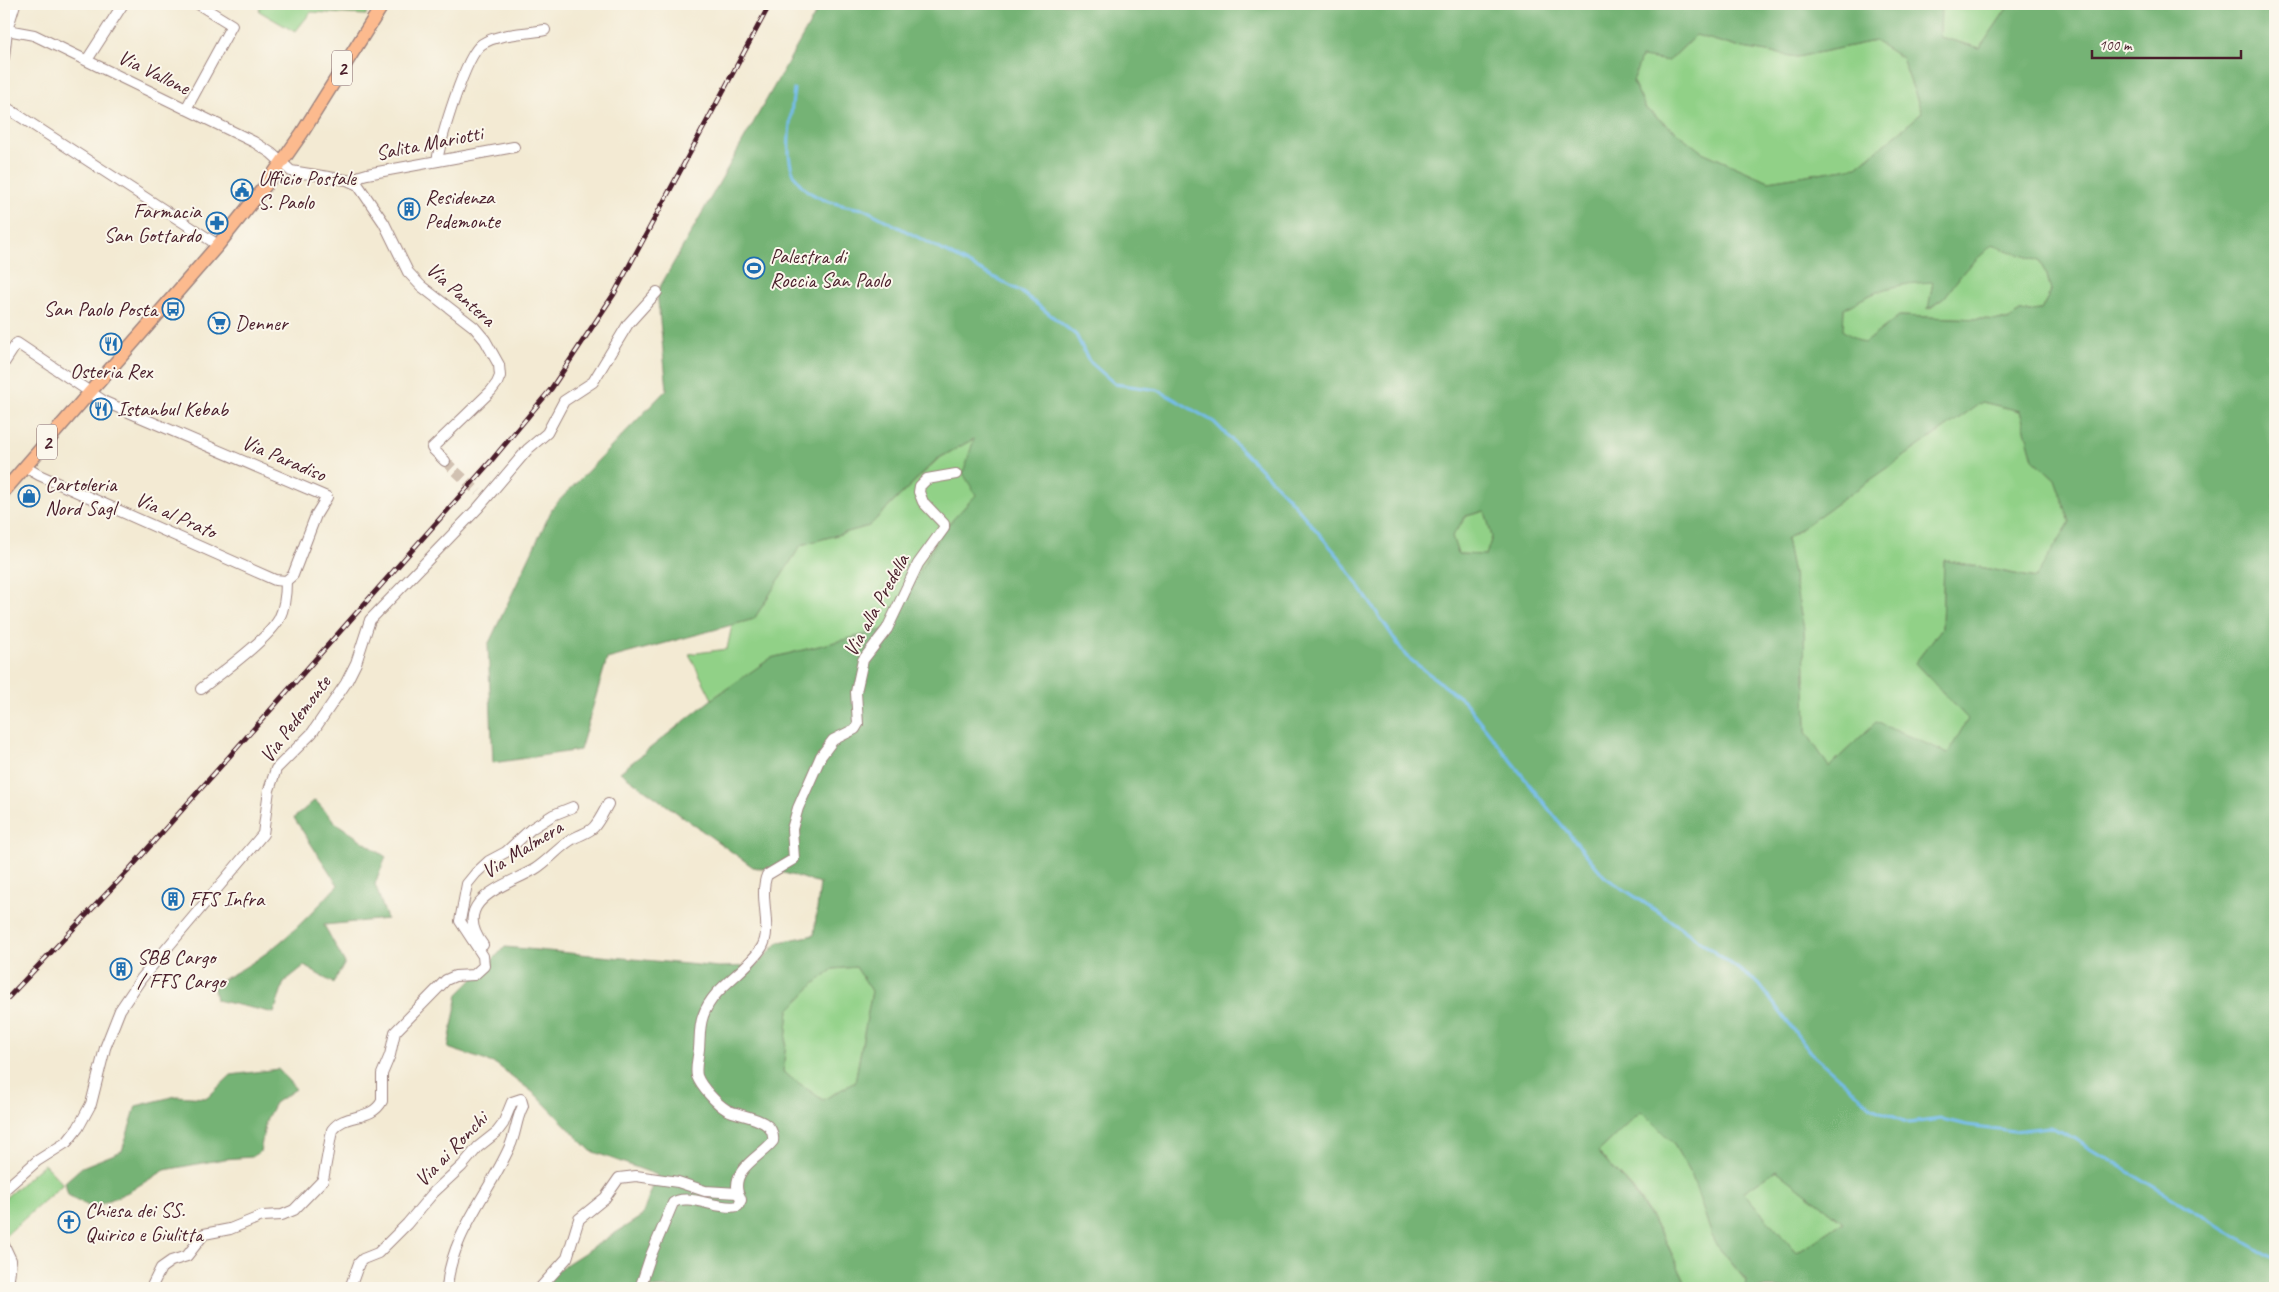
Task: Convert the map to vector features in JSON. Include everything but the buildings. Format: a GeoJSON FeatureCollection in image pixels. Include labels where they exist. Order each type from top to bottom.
{"type":"FeatureCollection","features":[{"type":"Feature","properties":{"kind":"main road","name":"2"},"geometry":{"type":"LineString","coordinates":[[4,491],[218,245],[281,163],[383,4]]}},
{"type":"Feature","properties":{"kind":"street"},"geometry":{"type":"LineString","coordinates":[[4,57],[5,29],[15,4]]}},
{"type":"Feature","properties":{"kind":"street"},"geometry":{"type":"LineString","coordinates":[[87,60],[123,4]]}},
{"type":"Feature","properties":{"kind":"street"},"geometry":{"type":"LineString","coordinates":[[186,109],[232,25],[198,4]]}},
{"type":"Feature","properties":{"kind":"street","name":"Via Vallone"},"geometry":{"type":"LineString","coordinates":[[5,29],[34,35],[87,60],[254,142],[271,153],[281,163]]}},
{"type":"Feature","properties":{"kind":"street"},"geometry":{"type":"LineString","coordinates":[[437,161],[462,78],[476,50],[488,41],[545,30]]}},
{"type":"Feature","properties":{"kind":"street"},"geometry":{"type":"LineString","coordinates":[[4,106],[218,245]]}},
{"type":"Feature","properties":{"kind":"street","name":"Salita Mariotti"},"geometry":{"type":"LineString","coordinates":[[355,183],[358,178],[366,174],[514,147]]}},
{"type":"Feature","properties":{"kind":"street"},"geometry":{"type":"LineString","coordinates":[[281,163],[295,172],[355,183]]}},
{"type":"Feature","properties":{"kind":"street","name":"Via Pantera"},"geometry":{"type":"LineString","coordinates":[[355,183],[376,209],[408,272],[421,286],[474,327],[485,340],[499,365],[500,376],[491,391],[432,448],[444,461]]}},
{"type":"Feature","properties":{"kind":"street","name":"Via Pedemonte"},"geometry":{"type":"LineString","coordinates":[[4,1190],[37,1161],[74,1135],[91,1104],[105,1048],[120,1010],[141,979],[263,834],[269,790],[276,769],[312,732],[346,683],[356,663],[370,620],[468,519],[482,495],[528,449],[547,433],[564,401],[593,382],[628,324],[658,292]]}},
{"type":"Feature","properties":{"kind":"street","name":"Via Paradiso"},"geometry":{"type":"LineString","coordinates":[[4,363],[17,343],[105,402],[327,497],[316,515],[294,575],[286,581],[284,608],[276,623],[238,660],[201,689]]}},
{"type":"Feature","properties":{"kind":"street","name":"Via al Prato"},"geometry":{"type":"LineString","coordinates":[[25,467],[39,475],[275,580],[286,581]]}},
{"type":"Feature","properties":{"kind":"street","name":"Via alla Predella"},"geometry":{"type":"LineString","coordinates":[[640,1288],[651,1255],[673,1203],[682,1200],[734,1207],[740,1204],[741,1197],[738,1193],[738,1183],[742,1171],[754,1157],[772,1144],[774,1135],[764,1124],[723,1107],[700,1082],[697,1076],[696,1064],[701,1020],[711,1000],[763,946],[765,920],[764,886],[767,875],[793,861],[792,829],[798,808],[821,756],[829,744],[855,729],[858,724],[856,692],[863,660],[887,629],[918,564],[943,530],[944,524],[920,496],[920,486],[927,479],[956,474]]}},
{"type":"Feature","properties":{"kind":"street","name":"Via Malmera"},"geometry":{"type":"LineString","coordinates":[[573,807],[552,815],[531,829],[506,852],[489,861],[467,884],[460,921],[485,960],[488,957],[488,951],[473,928],[473,917],[482,897],[509,880],[535,868],[555,850],[574,838],[594,829],[608,804]]}},
{"type":"Feature","properties":{"kind":"street"},"geometry":{"type":"LineString","coordinates":[[151,1288],[161,1268],[171,1261],[187,1256],[204,1234],[238,1227],[262,1216],[287,1214],[317,1188],[325,1175],[330,1137],[335,1126],[349,1119],[372,1113],[382,1101],[382,1074],[397,1028],[440,984],[452,977],[474,975],[482,968],[485,960]]}},
{"type":"Feature","properties":{"kind":"street","name":"Via ai Ronchi"},"geometry":{"type":"LineString","coordinates":[[350,1288],[359,1263],[378,1252],[407,1224],[434,1192],[462,1166],[478,1147],[504,1124],[512,1102],[521,1099],[523,1106],[516,1121],[510,1145],[455,1249],[447,1288]]}},
{"type":"Feature","properties":{"kind":"street"},"geometry":{"type":"LineString","coordinates":[[540,1288],[567,1258],[579,1219],[605,1198],[620,1178],[628,1176],[644,1177],[678,1182],[705,1191],[738,1193]]}},
{"type":"Feature","properties":{"kind":"street"},"geometry":{"type":"LineString","coordinates":[[4,1245],[11,1260],[8,1288]]}},
{"type":"Feature","properties":{"kind":"green space"},"geometry":{"type":"Polygon","coordinates":[[[255,4],[335,4],[350,12],[355,4],[373,4],[366,15],[311,12],[295,32],[259,11],[260,7],[255,4]]]}},
{"type":"Feature","properties":{"kind":"green space"},"geometry":{"type":"Polygon","coordinates":[[[821,4],[1941,4],[1940,37],[1980,48],[2010,4],[2275,4],[2275,1288],[1745,1288],[1746,1280],[1714,1242],[1692,1176],[1673,1143],[1641,1111],[1598,1152],[1632,1189],[1665,1240],[1688,1288],[549,1288],[548,1276],[642,1216],[657,1175],[591,1151],[535,1094],[496,1064],[448,1048],[458,994],[505,947],[719,967],[755,966],[779,942],[814,935],[820,883],[753,867],[620,772],[712,699],[771,658],[887,629],[943,530],[976,495],[963,473],[974,439],[937,459],[869,526],[801,545],[754,619],[607,659],[580,750],[493,763],[488,645],[553,507],[667,389],[657,292],[821,4]],[[1696,35],[1669,61],[1641,57],[1633,82],[1646,109],[1702,152],[1768,181],[1857,167],[1922,113],[1902,58],[1875,41],[1797,57],[1737,47],[1696,35]],[[1992,245],[1965,270],[1944,298],[1928,309],[1933,282],[1907,284],[1877,292],[1844,309],[1843,331],[1864,343],[1899,316],[2007,320],[2020,312],[2041,310],[2051,291],[2047,275],[2039,261],[1992,245]],[[1982,402],[1786,539],[1804,629],[1806,732],[1829,767],[1876,722],[1948,753],[1968,719],[1915,663],[1942,628],[1944,560],[2035,578],[2070,522],[2055,479],[2033,459],[2020,411],[1982,402]],[[1485,511],[1466,516],[1452,536],[1458,554],[1486,555],[1492,537],[1485,511]],[[856,967],[833,969],[815,983],[789,1010],[783,1072],[823,1100],[855,1082],[872,991],[856,967]],[[1776,1170],[1743,1192],[1797,1253],[1843,1222],[1776,1170]]]}},
{"type":"Feature","properties":{"kind":"green space"},"geometry":{"type":"Polygon","coordinates":[[[1941,4],[2010,4],[1980,48],[1940,37],[1941,4]]]}},
{"type":"Feature","properties":{"kind":"green space"},"geometry":{"type":"Polygon","coordinates":[[[1696,35],[1737,47],[1797,57],[1875,41],[1902,58],[1922,113],[1857,167],[1768,181],[1702,152],[1646,109],[1633,82],[1641,56],[1669,61],[1696,35]]]}},
{"type":"Feature","properties":{"kind":"green space"},"geometry":{"type":"Polygon","coordinates":[[[1992,245],[2039,261],[2047,275],[2051,291],[2041,310],[2020,312],[2007,320],[1899,316],[1864,343],[1842,331],[1844,309],[1877,292],[1897,286],[1933,281],[1929,309],[1944,298],[1965,270],[1992,245]]]}},
{"type":"Feature","properties":{"kind":"green space"},"geometry":{"type":"Polygon","coordinates":[[[1982,402],[2020,411],[2033,459],[2055,479],[2070,522],[2036,578],[1944,560],[1942,628],[1915,663],[1968,719],[1948,754],[1876,722],[1829,767],[1806,732],[1804,629],[1786,539],[1982,402]]]}},
{"type":"Feature","properties":{"kind":"green space"},"geometry":{"type":"Polygon","coordinates":[[[975,438],[976,495],[943,530],[887,629],[771,658],[712,699],[689,654],[727,649],[732,625],[754,619],[801,545],[869,526],[938,459],[975,438]]]}},
{"type":"Feature","properties":{"kind":"green space"},"geometry":{"type":"Polygon","coordinates":[[[1485,511],[1492,537],[1486,555],[1458,554],[1452,536],[1467,516],[1485,511]]]}},
{"type":"Feature","properties":{"kind":"green space"},"geometry":{"type":"Polygon","coordinates":[[[315,800],[336,823],[386,857],[375,884],[387,919],[324,925],[345,963],[333,983],[304,966],[284,982],[274,1013],[216,1000],[213,984],[266,953],[295,929],[338,885],[294,818],[315,800]]]}},
{"type":"Feature","properties":{"kind":"green space"},"geometry":{"type":"Polygon","coordinates":[[[856,967],[872,991],[855,1082],[823,1100],[783,1072],[789,1010],[815,983],[833,969],[856,967]]]}},
{"type":"Feature","properties":{"kind":"green space"},"geometry":{"type":"Polygon","coordinates":[[[278,1069],[296,1089],[275,1103],[266,1120],[260,1152],[252,1157],[224,1159],[165,1170],[128,1192],[92,1208],[68,1195],[65,1182],[82,1167],[122,1151],[136,1106],[176,1096],[207,1098],[231,1075],[278,1069]]]}},
{"type":"Feature","properties":{"kind":"green space"},"geometry":{"type":"Polygon","coordinates":[[[1641,1111],[1673,1143],[1692,1176],[1714,1242],[1746,1281],[1745,1288],[1688,1288],[1665,1239],[1633,1189],[1598,1152],[1641,1111]]]}},
{"type":"Feature","properties":{"kind":"green space"},"geometry":{"type":"Polygon","coordinates":[[[44,1164],[63,1184],[4,1237],[4,1199],[44,1164]]]}},
{"type":"Feature","properties":{"kind":"green space"},"geometry":{"type":"Polygon","coordinates":[[[1776,1170],[1843,1222],[1797,1253],[1743,1192],[1776,1170]]]}},
{"type":"Feature","properties":{"kind":"waterway"},"geometry":{"type":"LineString","coordinates":[[794,89],[789,156],[793,172],[801,185],[815,196],[864,209],[1020,291],[1076,335],[1089,361],[1115,384],[1158,390],[1214,422],[1286,495],[1339,557],[1406,656],[1464,701],[1551,812],[1605,877],[1663,915],[1759,984],[1810,1052],[1874,1109],[1909,1123],[1941,1119],[1967,1125],[2013,1131],[2050,1127],[2063,1132],[2275,1260]]}},
{"type":"Feature","properties":{"kind":"tunnel"},"geometry":{"type":"LineString","coordinates":[[445,461],[478,492]]}},
{"type":"Feature","properties":{"kind":"railway"},"geometry":{"type":"LineString","coordinates":[[4,1002],[127,872],[491,461],[551,389],[614,294],[770,4]]}},
{"type":"Feature","properties":{"kind":"place","name":"Ufficio Postale S. Paolo"},"geometry":{"type":"Point","coordinates":[242,190]}},
{"type":"Feature","properties":{"kind":"place","name":"Residenza Pedemonte"},"geometry":{"type":"Point","coordinates":[409,209]}},
{"type":"Feature","properties":{"kind":"place","name":"Farmacia San Gottardo"},"geometry":{"type":"Point","coordinates":[217,223]}},
{"type":"Feature","properties":{"kind":"place","name":"Palestra di Roccia San Paolo"},"geometry":{"type":"Point","coordinates":[754,268]}},
{"type":"Feature","properties":{"kind":"place","name":"San Paolo Posta"},"geometry":{"type":"Point","coordinates":[173,309]}},
{"type":"Feature","properties":{"kind":"place","name":"Denner"},"geometry":{"type":"Point","coordinates":[219,323]}},
{"type":"Feature","properties":{"kind":"place","name":"Osteria Rex"},"geometry":{"type":"Point","coordinates":[111,344]}},
{"type":"Feature","properties":{"kind":"place","name":"Istanbul Kebab"},"geometry":{"type":"Point","coordinates":[101,409]}},
{"type":"Feature","properties":{"kind":"place","name":"Cartoleria Nord Sagl"},"geometry":{"type":"Point","coordinates":[29,496]}},
{"type":"Feature","properties":{"kind":"place","name":"FFS Infra"},"geometry":{"type":"Point","coordinates":[173,899]}},
{"type":"Feature","properties":{"kind":"place","name":"SBB Cargo / FFS Cargo"},"geometry":{"type":"Point","coordinates":[121,969]}},
{"type":"Feature","properties":{"kind":"place","name":"Chiesa dei SS. Quirico e Giulitta"},"geometry":{"type":"Point","coordinates":[69,1222]}}]}
